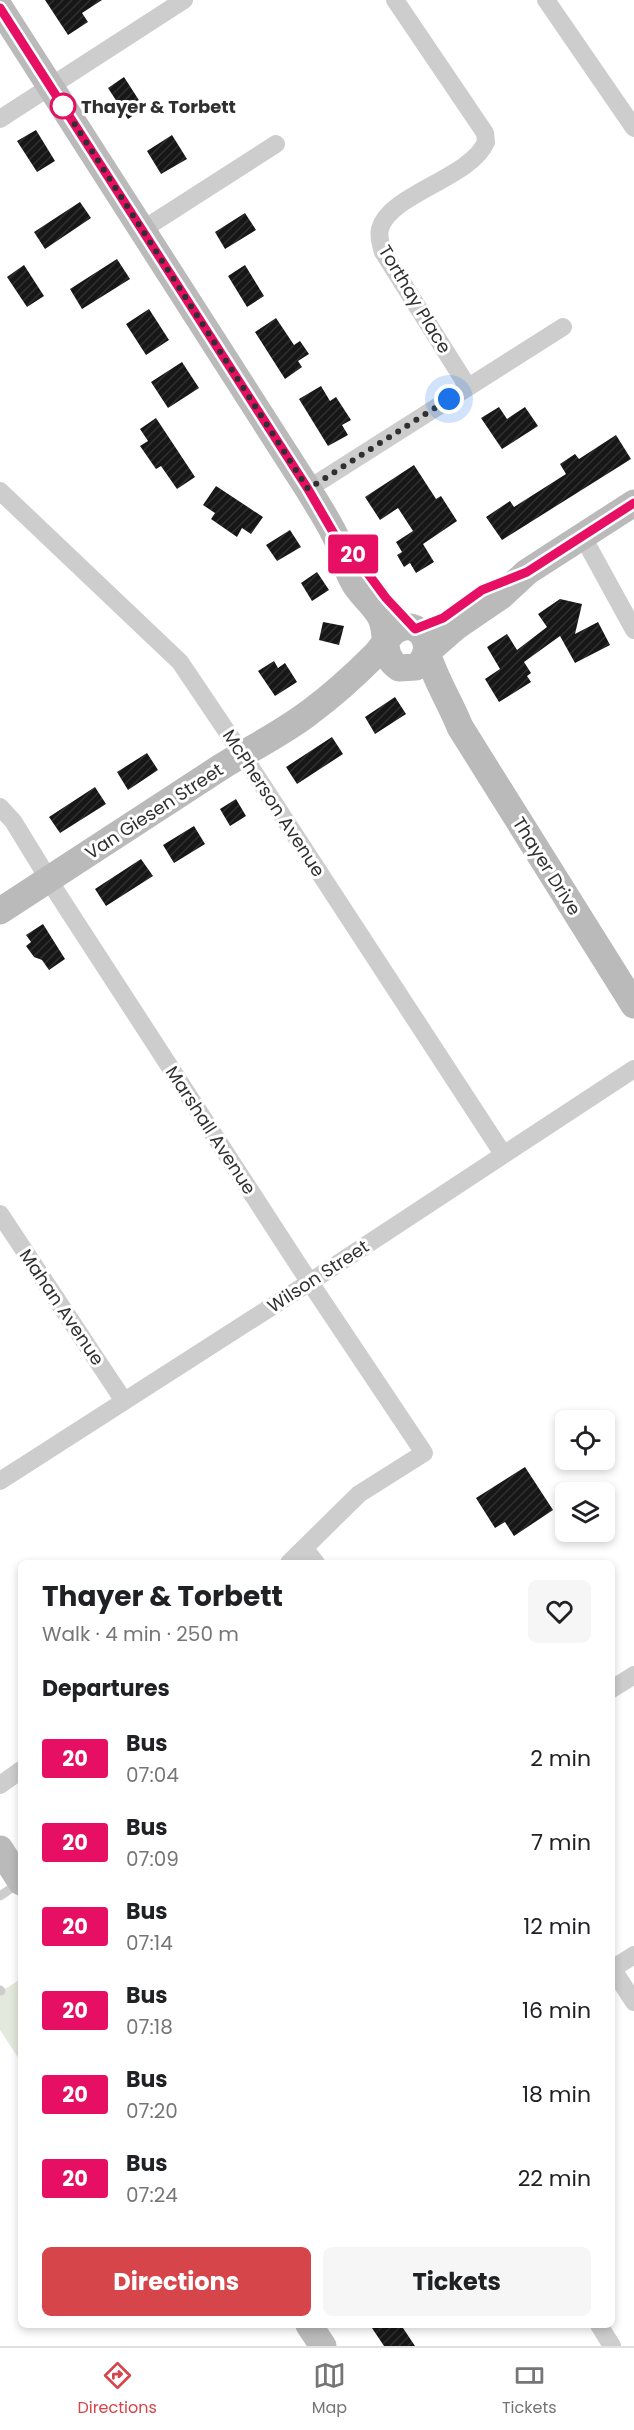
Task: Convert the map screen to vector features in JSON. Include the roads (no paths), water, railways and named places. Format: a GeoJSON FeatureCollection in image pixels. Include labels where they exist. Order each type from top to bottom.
{"type":"FeatureCollection","features":[{"type":"Feature","properties":{"kind":"street"},"geometry":{"type":"LineString","coordinates":[[0,119],[184,0]]}},
{"type":"Feature","properties":{"kind":"street","name":"Torthay Place"},"geometry":{"type":"LineString","coordinates":[[395,0],[485,133],[486,142],[476,158],[396,209],[383,222],[379,237],[383,252],[468,387]]}},
{"type":"Feature","properties":{"kind":"street"},"geometry":{"type":"LineString","coordinates":[[546,0],[634,128]]}},
{"type":"Feature","properties":{"kind":"street"},"geometry":{"type":"LineString","coordinates":[[0,8],[308,489],[337,539],[352,580],[381,619],[389,660],[399,668],[417,667],[427,652],[456,626],[501,596],[527,572]]}},
{"type":"Feature","properties":{"kind":"street"},"geometry":{"type":"LineString","coordinates":[[142,230],[276,144]]}},
{"type":"Feature","properties":{"kind":"street"},"geometry":{"type":"LineString","coordinates":[[308,489],[563,327]]}},
{"type":"Feature","properties":{"kind":"street","name":"McPherson Avenue"},"geometry":{"type":"LineString","coordinates":[[0,491],[180,662],[503,1154]]}},
{"type":"Feature","properties":{"kind":"street"},"geometry":{"type":"LineString","coordinates":[[386,644],[392,633],[402,627],[415,629],[443,618],[482,590],[527,572],[634,503]]}},
{"type":"Feature","properties":{"kind":"street"},"geometry":{"type":"LineString","coordinates":[[584,537],[634,630]]}},
{"type":"Feature","properties":{"kind":"street"},"geometry":{"type":"LineString","coordinates":[[337,539],[352,552],[386,598],[425,638],[427,652]]}},
{"type":"Feature","properties":{"kind":"street","name":"Van Giesen Street"},"geometry":{"type":"LineString","coordinates":[[0,911],[309,713],[364,667],[386,644]]}},
{"type":"Feature","properties":{"kind":"street","name":"Thayer Drive"},"geometry":{"type":"LineString","coordinates":[[427,652],[438,682],[450,702],[460,727],[634,1005]]}},
{"type":"Feature","properties":{"kind":"street","name":"Van Giesen Street"},"geometry":{"type":"LineString","coordinates":[[309,713],[337,707],[353,696],[369,680],[386,672],[405,669]]}},
{"type":"Feature","properties":{"kind":"street","name":"Thayer Drive"},"geometry":{"type":"LineString","coordinates":[[405,669],[460,727]]}},
{"type":"Feature","properties":{"kind":"street","name":"Marshall Avenue"},"geometry":{"type":"LineString","coordinates":[[0,807],[13,821],[48,879],[310,1282],[424,1453],[359,1494],[304,1548]]}},
{"type":"Feature","properties":{"kind":"street","name":"Wilson Street"},"geometry":{"type":"LineString","coordinates":[[0,1481],[310,1282],[634,1069]]}},
{"type":"Feature","properties":{"kind":"street","name":"Mahan Avenue"},"geometry":{"type":"LineString","coordinates":[[0,1214],[124,1401]]}},
{"type":"Feature","properties":{"kind":"street"},"geometry":{"type":"LineString","coordinates":[[292,1560],[304,1548],[314,1560]]}},
{"type":"Feature","properties":{"kind":"street"},"geometry":{"type":"LineString","coordinates":[[615,1687],[634,1675]]}},
{"type":"Feature","properties":{"kind":"street"},"geometry":{"type":"LineString","coordinates":[[0,1785],[18,1772]]}},
{"type":"Feature","properties":{"kind":"street"},"geometry":{"type":"LineString","coordinates":[[0,1850],[18,1877]]}},
{"type":"Feature","properties":{"kind":"street"},"geometry":{"type":"LineString","coordinates":[[615,1967],[634,1955]]}},
{"type":"Feature","properties":{"kind":"street"},"geometry":{"type":"LineString","coordinates":[[615,1974],[634,2002]]}},
{"type":"Feature","properties":{"kind":"street"},"geometry":{"type":"LineString","coordinates":[[311,2328],[323,2346]]}},
{"type":"Feature","properties":{"kind":"street"},"geometry":{"type":"LineString","coordinates":[[601,2328],[612,2346]]}},
{"type":"Feature","properties":{"kind":"lane"},"geometry":{"type":"LineString","coordinates":[[0,1896],[18,1884]]}},
{"type":"Feature","properties":{"kind":"place","name":"Thayer & Torbett"},"geometry":{"type":"Point","coordinates":[63,106]}}]}
